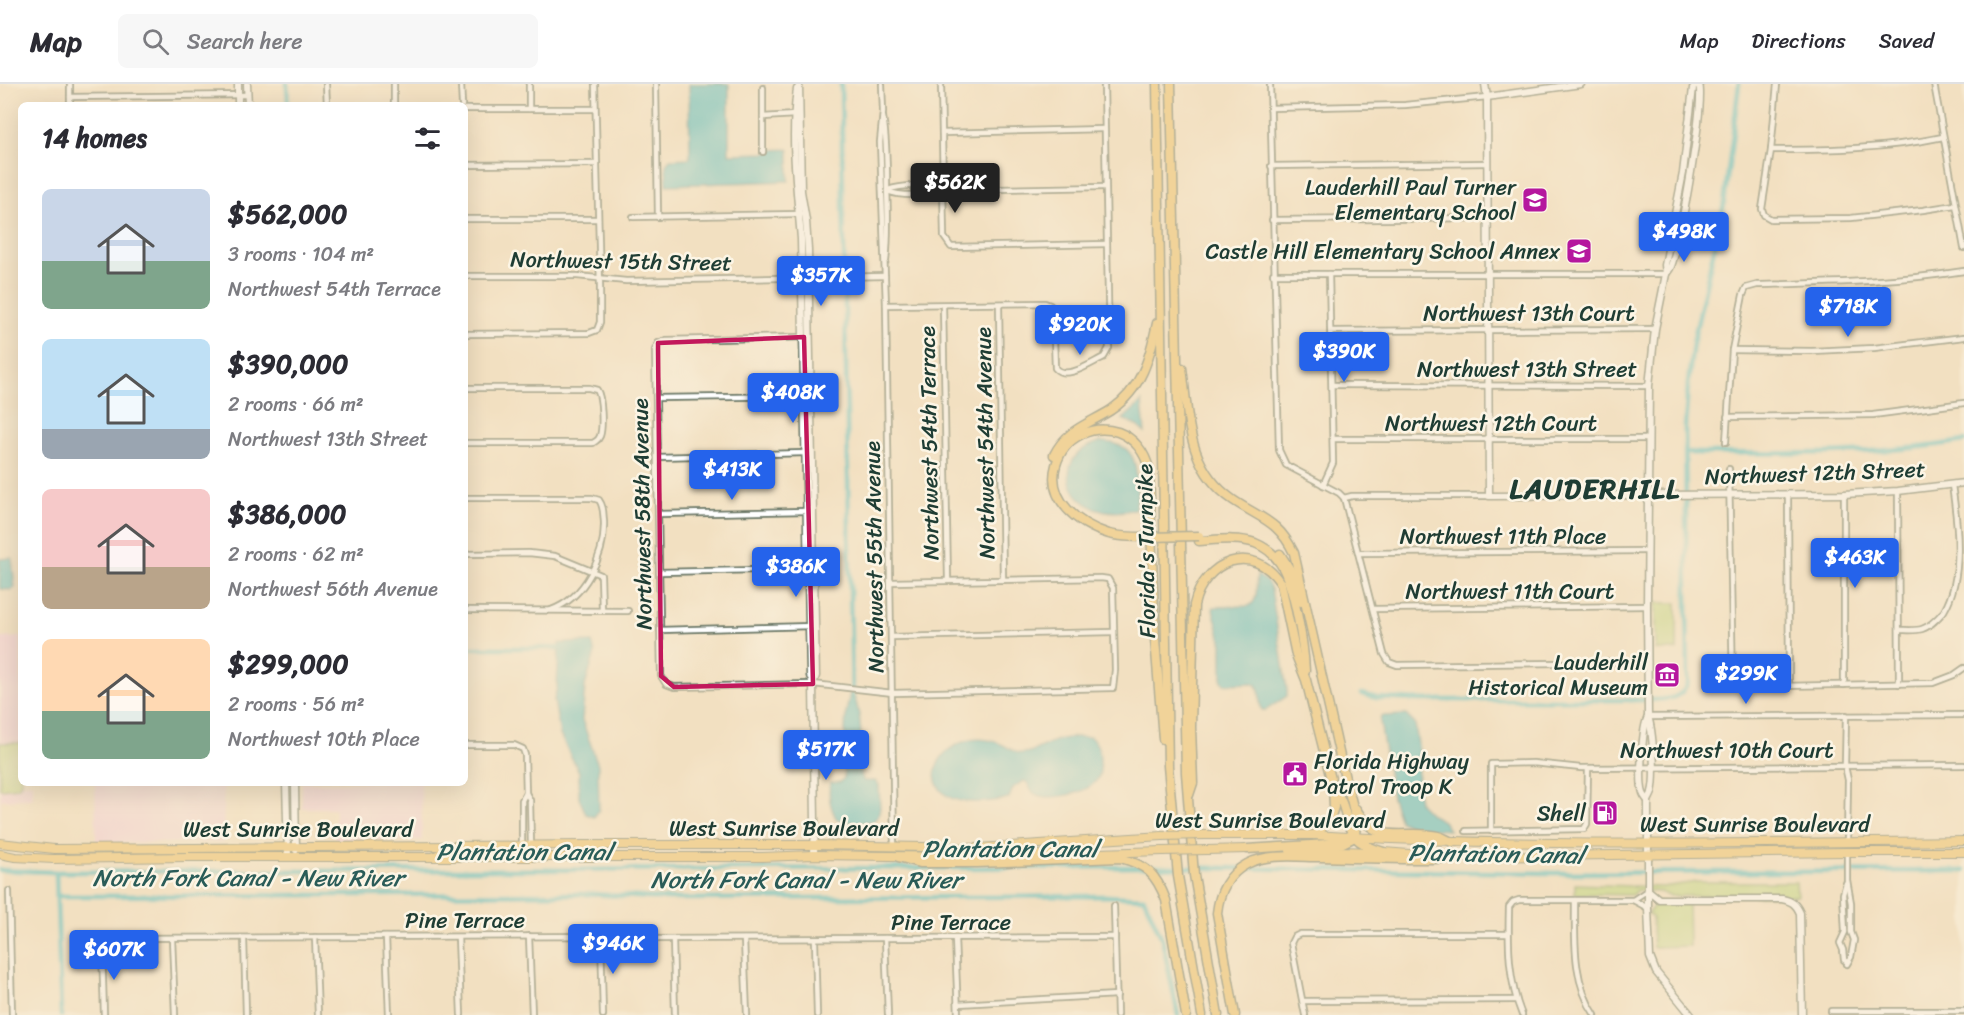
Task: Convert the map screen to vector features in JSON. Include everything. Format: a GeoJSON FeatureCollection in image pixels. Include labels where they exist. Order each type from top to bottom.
{"type":"FeatureCollection","features":[{"type":"Feature","properties":{"kind":"highway","name":"Florida's Turnpike"},"geometry":{"type":"LineString","coordinates":[[1157,84],[1168,766],[1178,876],[1202,1015]]}},
{"type":"Feature","properties":{"kind":"highway","name":"Florida's Turnpike"},"geometry":{"type":"LineString","coordinates":[[1171,84],[1184,728],[1194,875],[1218,1015]]}},
{"type":"Feature","properties":{"kind":"highway"},"geometry":{"type":"LineString","coordinates":[[1160,304],[1149,358],[1136,385],[1111,410],[1069,434],[1054,455],[1050,472],[1054,498],[1059,508],[1074,522],[1108,539],[1146,540],[1245,536],[1259,539],[1273,547],[1289,566],[1311,631]]}},
{"type":"Feature","properties":{"kind":"highway"},"geometry":{"type":"LineString","coordinates":[[1177,333],[1189,432],[1205,470],[1231,499],[1267,519],[1283,534],[1294,553],[1352,801],[1356,824],[1355,837]]}},
{"type":"Feature","properties":{"kind":"highway"},"geometry":{"type":"LineString","coordinates":[[1146,540],[1098,530],[1077,518],[1064,505],[1056,489],[1055,472],[1063,450],[1074,439],[1089,431],[1115,431],[1132,440],[1147,461],[1155,639],[1161,725],[1168,766]]}},
{"type":"Feature","properties":{"kind":"highway"},"geometry":{"type":"LineString","coordinates":[[1199,538],[1247,541],[1261,546],[1275,556],[1286,573],[1289,583],[1304,654],[1306,680]]}},
{"type":"Feature","properties":{"kind":"highway"},"geometry":{"type":"LineString","coordinates":[[1188,798],[1193,783],[1191,727],[1194,605],[1203,582],[1219,566],[1231,561],[1252,561],[1265,567],[1276,577],[1284,595],[1296,655],[1306,680],[1333,787],[1334,807],[1330,819],[1314,835]]}},
{"type":"Feature","properties":{"kind":"highway"},"geometry":{"type":"LineString","coordinates":[[1333,787],[1339,795],[1348,826],[1355,837],[1362,844],[1384,852]]}},
{"type":"Feature","properties":{"kind":"highway"},"geometry":{"type":"LineString","coordinates":[[1352,801],[1362,820],[1375,831],[1438,836],[1452,842]]}},
{"type":"Feature","properties":{"kind":"highway"},"geometry":{"type":"LineString","coordinates":[[1247,849],[1343,843],[1355,837]]}},
{"type":"Feature","properties":{"kind":"highway"},"geometry":{"type":"LineString","coordinates":[[898,857],[920,863],[977,864],[1110,858],[1130,860],[1146,869],[1160,884],[1166,900],[1186,1015]]}},
{"type":"Feature","properties":{"kind":"highway"},"geometry":{"type":"LineString","coordinates":[[1235,1015],[1218,921],[1218,902],[1224,888],[1238,869],[1249,863],[1269,858],[1472,857]]}},
{"type":"Feature","properties":{"kind":"main road","name":"West Sunrise Boulevard"},"geometry":{"type":"LineString","coordinates":[[0,843],[54,849],[585,845],[1002,848],[1204,835],[1314,835],[1452,842],[1964,841]]}},
{"type":"Feature","properties":{"kind":"main road"},"geometry":{"type":"LineString","coordinates":[[1833,852],[1847,842]]}},
{"type":"Feature","properties":{"kind":"main road"},"geometry":{"type":"LineString","coordinates":[[1847,856],[1850,846],[1858,842]]}},
{"type":"Feature","properties":{"kind":"main road"},"geometry":{"type":"LineString","coordinates":[[533,857],[539,850],[576,849],[585,845]]}},
{"type":"Feature","properties":{"kind":"main road"},"geometry":{"type":"LineString","coordinates":[[430,858],[445,852],[523,851],[527,846]]}},
{"type":"Feature","properties":{"kind":"main road"},"geometry":{"type":"LineString","coordinates":[[640,857],[659,850],[669,850],[675,846]]}},
{"type":"Feature","properties":{"kind":"main road","name":"West Sunrise Boulevard"},"geometry":{"type":"LineString","coordinates":[[0,854],[54,859],[814,855],[1007,857],[1247,849],[1384,852],[1472,857],[1833,852],[1847,856],[1964,852]]}},
{"type":"Feature","properties":{"kind":"street"},"geometry":{"type":"LineString","coordinates":[[70,84],[70,102]]}},
{"type":"Feature","properties":{"kind":"street"},"geometry":{"type":"LineString","coordinates":[[238,84],[238,102]]}},
{"type":"Feature","properties":{"kind":"street"},"geometry":{"type":"LineString","coordinates":[[247,84],[248,102]]}},
{"type":"Feature","properties":{"kind":"street"},"geometry":{"type":"LineString","coordinates":[[326,84],[327,102]]}},
{"type":"Feature","properties":{"kind":"street"},"geometry":{"type":"LineString","coordinates":[[394,84],[394,102]]}},
{"type":"Feature","properties":{"kind":"street"},"geometry":{"type":"LineString","coordinates":[[461,84],[462,102]]}},
{"type":"Feature","properties":{"kind":"street"},"geometry":{"type":"LineString","coordinates":[[529,84],[529,109]]}},
{"type":"Feature","properties":{"kind":"street"},"geometry":{"type":"LineString","coordinates":[[468,334],[589,333],[597,330],[600,322],[595,84]]}},
{"type":"Feature","properties":{"kind":"street"},"geometry":{"type":"LineString","coordinates":[[656,84],[658,217]]}},
{"type":"Feature","properties":{"kind":"street"},"geometry":{"type":"LineString","coordinates":[[799,84],[798,115],[806,278],[812,626],[816,676],[813,684],[814,855]]}},
{"type":"Feature","properties":{"kind":"street","name":"Northwest 55th Avenue"},"geometry":{"type":"LineString","coordinates":[[882,84],[886,130],[888,242],[885,276],[894,847]]}},
{"type":"Feature","properties":{"kind":"street"},"geometry":{"type":"LineString","coordinates":[[942,84],[944,237],[951,247],[1107,244]]}},
{"type":"Feature","properties":{"kind":"street"},"geometry":{"type":"LineString","coordinates":[[886,305],[1045,303],[1053,309],[1055,368],[1059,372],[1066,374],[1104,357],[1109,348],[1104,84]]}},
{"type":"Feature","properties":{"kind":"street"},"geometry":{"type":"LineString","coordinates":[[1270,84],[1279,450],[1286,465],[1339,493],[1344,498],[1384,654],[1389,662],[1397,665],[1648,662]]}},
{"type":"Feature","properties":{"kind":"street"},"geometry":{"type":"LineString","coordinates":[[1485,84],[1487,97],[1489,496]]}},
{"type":"Feature","properties":{"kind":"street"},"geometry":{"type":"LineString","coordinates":[[1270,108],[1405,105],[1581,84]]}},
{"type":"Feature","properties":{"kind":"street"},"geometry":{"type":"LineString","coordinates":[[1691,1015],[1656,972],[1650,957],[1648,801],[1652,792],[1653,766],[1648,717],[1647,496],[1649,386],[1655,329],[1690,174],[1693,130],[1700,89],[1697,84]]}},
{"type":"Feature","properties":{"kind":"street"},"geometry":{"type":"LineString","coordinates":[[1778,84],[1762,209],[1764,215],[1771,219],[1851,218],[1955,205]]}},
{"type":"Feature","properties":{"kind":"street"},"geometry":{"type":"LineString","coordinates":[[1934,84],[1964,248]]}},
{"type":"Feature","properties":{"kind":"street"},"geometry":{"type":"LineString","coordinates":[[763,88],[763,152]]}},
{"type":"Feature","properties":{"kind":"street"},"geometry":{"type":"LineString","coordinates":[[70,97],[247,95]]}},
{"type":"Feature","properties":{"kind":"street"},"geometry":{"type":"LineString","coordinates":[[468,109],[595,109]]}},
{"type":"Feature","properties":{"kind":"street","name":"Northwest 55th Avenue"},"geometry":{"type":"LineString","coordinates":[[883,112],[880,142],[882,251],[885,267]]}},
{"type":"Feature","properties":{"kind":"street"},"geometry":{"type":"LineString","coordinates":[[763,117],[798,115]]}},
{"type":"Feature","properties":{"kind":"street"},"geometry":{"type":"LineString","coordinates":[[942,133],[1104,129]]}},
{"type":"Feature","properties":{"kind":"street"},"geometry":{"type":"LineString","coordinates":[[1771,150],[1845,150],[1906,144],[1943,136]]}},
{"type":"Feature","properties":{"kind":"street"},"geometry":{"type":"LineString","coordinates":[[1271,166],[1487,163]]}},
{"type":"Feature","properties":{"kind":"street"},"geometry":{"type":"LineString","coordinates":[[468,165],[597,164]]}},
{"type":"Feature","properties":{"kind":"street"},"geometry":{"type":"LineString","coordinates":[[881,190],[895,194],[936,193],[944,190],[1105,187]]}},
{"type":"Feature","properties":{"kind":"street"},"geometry":{"type":"LineString","coordinates":[[633,217],[802,214]]}},
{"type":"Feature","properties":{"kind":"street"},"geometry":{"type":"LineString","coordinates":[[1272,220],[1487,218]]}},
{"type":"Feature","properties":{"kind":"street"},"geometry":{"type":"LineString","coordinates":[[468,219],[598,219]]}},
{"type":"Feature","properties":{"kind":"street"},"geometry":{"type":"LineString","coordinates":[[1726,442],[1732,350],[1746,288],[1756,285],[1876,282],[1964,271]]}},
{"type":"Feature","properties":{"kind":"street"},"geometry":{"type":"LineString","coordinates":[[1274,274],[1666,274]]}},
{"type":"Feature","properties":{"kind":"street"},"geometry":{"type":"LineString","coordinates":[[1323,485],[1333,463],[1334,439],[1329,274]]}},
{"type":"Feature","properties":{"kind":"street","name":"Northwest 15th Street"},"geometry":{"type":"LineString","coordinates":[[468,276],[577,276],[626,281],[885,276]]}},
{"type":"Feature","properties":{"kind":"street","name":"Northwest 54th Avenue"},"geometry":{"type":"LineString","coordinates":[[999,304],[1003,580]]}},
{"type":"Feature","properties":{"kind":"street","name":"Northwest 54th Terrace"},"geometry":{"type":"LineString","coordinates":[[943,305],[948,580]]}},
{"type":"Feature","properties":{"kind":"street","name":"Northwest 13th Court"},"geometry":{"type":"LineString","coordinates":[[1331,331],[1655,329]]}},
{"type":"Feature","properties":{"kind":"street","name":"Northwest 58th Avenue"},"geometry":{"type":"LineString","coordinates":[[807,337],[666,340],[658,343],[655,350],[661,676],[666,684],[674,687],[813,684]]}},
{"type":"Feature","properties":{"kind":"street"},"geometry":{"type":"LineString","coordinates":[[1732,350],[1812,351],[1874,348],[1964,337]]}},
{"type":"Feature","properties":{"kind":"street","name":"Northwest 13th Street"},"geometry":{"type":"LineString","coordinates":[[1332,385],[1649,386]]}},
{"type":"Feature","properties":{"kind":"street"},"geometry":{"type":"LineString","coordinates":[[468,388],[589,388],[597,390],[601,396],[601,433],[598,440],[593,443],[468,443]]}},
{"type":"Feature","properties":{"kind":"street"},"geometry":{"type":"LineString","coordinates":[[656,398],[808,396]]}},
{"type":"Feature","properties":{"kind":"street"},"geometry":{"type":"LineString","coordinates":[[1727,417],[1874,415],[1964,404]]}},
{"type":"Feature","properties":{"kind":"street","name":"Northwest 12th Court"},"geometry":{"type":"LineString","coordinates":[[1334,439],[1648,439]]}},
{"type":"Feature","properties":{"kind":"street"},"geometry":{"type":"LineString","coordinates":[[657,457],[809,453]]}},
{"type":"Feature","properties":{"kind":"street"},"geometry":{"type":"LineString","coordinates":[[1729,469],[1733,687],[1933,683],[1954,675],[1964,668]]}},
{"type":"Feature","properties":{"kind":"street","name":"Northwest 12th Street"},"geometry":{"type":"LineString","coordinates":[[1344,498],[1352,496],[1844,494],[1898,491],[1964,483]]}},
{"type":"Feature","properties":{"kind":"street"},"geometry":{"type":"LineString","coordinates":[[1899,630],[1922,629],[1934,622],[1949,606],[1959,585],[1963,559],[1952,485]]}},
{"type":"Feature","properties":{"kind":"street"},"geometry":{"type":"LineString","coordinates":[[1898,491],[1899,684]]}},
{"type":"Feature","properties":{"kind":"street"},"geometry":{"type":"LineString","coordinates":[[1844,494],[1844,685]]}},
{"type":"Feature","properties":{"kind":"street"},"geometry":{"type":"LineString","coordinates":[[1788,495],[1789,685]]}},
{"type":"Feature","properties":{"kind":"street"},"geometry":{"type":"LineString","coordinates":[[468,498],[592,498],[599,500],[603,506],[604,530],[600,551],[592,572],[575,593],[557,608],[551,610]]}},
{"type":"Feature","properties":{"kind":"street"},"geometry":{"type":"LineString","coordinates":[[658,514],[810,511]]}},
{"type":"Feature","properties":{"kind":"street","name":"Northwest 11th Place"},"geometry":{"type":"LineString","coordinates":[[1359,553],[1647,551]]}},
{"type":"Feature","properties":{"kind":"street"},"geometry":{"type":"LineString","coordinates":[[468,554],[543,554],[570,561],[598,573],[602,578],[602,610]]}},
{"type":"Feature","properties":{"kind":"street"},"geometry":{"type":"LineString","coordinates":[[659,572],[811,569]]}},
{"type":"Feature","properties":{"kind":"street"},"geometry":{"type":"LineString","coordinates":[[813,684],[893,693],[1113,688],[1115,670],[1113,588],[1108,579],[891,582]]}},
{"type":"Feature","properties":{"kind":"street","name":"Northwest 11th Court"},"geometry":{"type":"LineString","coordinates":[[1373,609],[1647,606]]}},
{"type":"Feature","properties":{"kind":"street"},"geometry":{"type":"LineString","coordinates":[[468,610],[628,611]]}},
{"type":"Feature","properties":{"kind":"street"},"geometry":{"type":"LineString","coordinates":[[660,630],[812,626]]}},
{"type":"Feature","properties":{"kind":"street"},"geometry":{"type":"LineString","coordinates":[[892,637],[1114,633]]}},
{"type":"Feature","properties":{"kind":"street"},"geometry":{"type":"LineString","coordinates":[[1846,715],[1847,842]]}},
{"type":"Feature","properties":{"kind":"street"},"geometry":{"type":"LineString","coordinates":[[1648,717],[1964,716]]}},
{"type":"Feature","properties":{"kind":"street"},"geometry":{"type":"LineString","coordinates":[[1648,717],[1644,723],[1642,736],[1642,792],[1648,801]]}},
{"type":"Feature","properties":{"kind":"street"},"geometry":{"type":"LineString","coordinates":[[468,745],[514,744],[523,749],[526,793],[530,800],[527,846]]}},
{"type":"Feature","properties":{"kind":"street","name":"Northwest 10th Court"},"geometry":{"type":"LineString","coordinates":[[1491,831],[1491,764],[1533,763],[1588,768],[1964,765]]}},
{"type":"Feature","properties":{"kind":"street"},"geometry":{"type":"LineString","coordinates":[[1466,831],[1584,829],[1587,824],[1588,768]]}},
{"type":"Feature","properties":{"kind":"street"},"geometry":{"type":"LineString","coordinates":[[286,786],[292,846]]}},
{"type":"Feature","properties":{"kind":"street"},"geometry":{"type":"LineString","coordinates":[[292,857],[295,786]]}},
{"type":"Feature","properties":{"kind":"street"},"geometry":{"type":"LineString","coordinates":[[526,793],[522,800],[527,846]]}},
{"type":"Feature","properties":{"kind":"street"},"geometry":{"type":"LineString","coordinates":[[1847,856],[1851,932],[1854,940],[1850,960],[1847,963],[1844,960],[1840,943],[1845,932],[1844,894],[1847,880]]}},
{"type":"Feature","properties":{"kind":"street"},"geometry":{"type":"LineString","coordinates":[[1648,889],[1659,900]]}},
{"type":"Feature","properties":{"kind":"street"},"geometry":{"type":"LineString","coordinates":[[1633,900],[1648,889]]}},
{"type":"Feature","properties":{"kind":"street"},"geometry":{"type":"LineString","coordinates":[[9,891],[12,1015]]}},
{"type":"Feature","properties":{"kind":"street"},"geometry":{"type":"LineString","coordinates":[[1648,908],[1659,900],[1782,899],[1796,905],[1800,913],[1802,1015]]}},
{"type":"Feature","properties":{"kind":"street"},"geometry":{"type":"LineString","coordinates":[[1521,1015],[1512,979],[1508,934],[1509,907],[1513,902],[1519,900],[1633,900],[1648,908]]}},
{"type":"Feature","properties":{"kind":"street"},"geometry":{"type":"LineString","coordinates":[[1575,900],[1579,979],[1595,1015]]}},
{"type":"Feature","properties":{"kind":"street"},"geometry":{"type":"LineString","coordinates":[[1114,906],[1117,1015]]}},
{"type":"Feature","properties":{"kind":"street"},"geometry":{"type":"LineString","coordinates":[[0,912],[9,912]]}},
{"type":"Feature","properties":{"kind":"street"},"geometry":{"type":"LineString","coordinates":[[1305,1015],[1291,943],[1294,937],[1300,934],[1508,934]]}},
{"type":"Feature","properties":{"kind":"street"},"geometry":{"type":"LineString","coordinates":[[529,936],[532,1015]]}},
{"type":"Feature","properties":{"kind":"street"},"geometry":{"type":"LineString","coordinates":[[601,936],[603,1015]]}},
{"type":"Feature","properties":{"kind":"street"},"geometry":{"type":"LineString","coordinates":[[315,937],[318,1015]]}},
{"type":"Feature","properties":{"kind":"street"},"geometry":{"type":"LineString","coordinates":[[386,937],[389,1015]]}},
{"type":"Feature","properties":{"kind":"street"},"geometry":{"type":"LineString","coordinates":[[458,937],[461,1015]]}},
{"type":"Feature","properties":{"kind":"street","name":"Pine Terrace"},"geometry":{"type":"LineString","coordinates":[[104,1015],[102,953],[105,942],[114,938],[1115,937]]}},
{"type":"Feature","properties":{"kind":"street"},"geometry":{"type":"LineString","coordinates":[[172,938],[175,1015]]}},
{"type":"Feature","properties":{"kind":"street"},"geometry":{"type":"LineString","coordinates":[[244,938],[246,1015]]}},
{"type":"Feature","properties":{"kind":"street"},"geometry":{"type":"LineString","coordinates":[[885,938],[888,1015]]}},
{"type":"Feature","properties":{"kind":"street"},"geometry":{"type":"LineString","coordinates":[[956,938],[958,1015]]}},
{"type":"Feature","properties":{"kind":"street"},"geometry":{"type":"LineString","coordinates":[[673,939],[675,1015]]}},
{"type":"Feature","properties":{"kind":"street"},"geometry":{"type":"LineString","coordinates":[[744,939],[747,1015]]}},
{"type":"Feature","properties":{"kind":"street"},"geometry":{"type":"LineString","coordinates":[[815,939],[817,1015]]}},
{"type":"Feature","properties":{"kind":"street"},"geometry":{"type":"LineString","coordinates":[[1843,950],[1852,951]]}},
{"type":"Feature","properties":{"kind":"street"},"geometry":{"type":"LineString","coordinates":[[958,1004],[1117,995]]}},
{"type":"Feature","properties":{"kind":"street"},"geometry":{"type":"LineString","coordinates":[[1303,1001],[1516,1000]]}},
{"type":"Feature","properties":{"kind":"street"},"geometry":{"type":"LineString","coordinates":[[1831,1011],[1964,1011]]}},
{"type":"Feature","properties":{"kind":"highlighted area"},"geometry":{"type":"Polygon","coordinates":[[[804,337],[813,684],[674,687],[661,676],[658,343],[804,337]]]}},
{"type":"Feature","properties":{"kind":"shaded area"},"geometry":{"type":"Polygon","coordinates":[[[18,637],[18,786],[32,786],[32,799],[1,800],[0,836],[0,638],[18,637]]]}},
{"type":"Feature","properties":{"kind":"shaded area"},"geometry":{"type":"Polygon","coordinates":[[[95,786],[223,786],[224,842],[96,843],[95,786]]]}},
{"type":"Feature","properties":{"kind":"shaded area"},"geometry":{"type":"Polygon","coordinates":[[[302,786],[421,786],[422,840],[335,840],[335,808],[302,808],[302,786]]]}},
{"type":"Feature","properties":{"kind":"green space"},"geometry":{"type":"Polygon","coordinates":[[[1656,603],[1677,603],[1677,650],[1656,650],[1656,603]]]}},
{"type":"Feature","properties":{"kind":"green space"},"geometry":{"type":"Polygon","coordinates":[[[0,743],[18,743],[19,786],[0,789],[0,743]]]}},
{"type":"Feature","properties":{"kind":"green space"},"geometry":{"type":"Polygon","coordinates":[[[1697,882],[1796,882],[1797,896],[1669,896],[1660,892],[1637,890],[1632,895],[1575,894],[1575,884],[1662,887],[1697,882]]]}},
{"type":"Feature","properties":{"kind":"green space"},"geometry":{"type":"Polygon","coordinates":[[[1659,902],[1688,902],[1689,946],[1653,947],[1652,917],[1648,914],[1659,902]]]}},
{"type":"Feature","properties":{"kind":"water"},"geometry":{"type":"Polygon","coordinates":[[[689,84],[729,84],[729,154],[768,153],[768,150],[789,149],[789,181],[667,185],[666,164],[670,159],[690,158],[689,84]]]}},
{"type":"Feature","properties":{"kind":"water"},"geometry":{"type":"Polygon","coordinates":[[[1142,402],[1145,433],[1123,419],[1142,402]]]}},
{"type":"Feature","properties":{"kind":"water"},"geometry":{"type":"Polygon","coordinates":[[[1100,442],[1119,445],[1130,453],[1136,467],[1135,509],[1113,512],[1095,508],[1081,499],[1072,488],[1069,474],[1072,461],[1083,450],[1100,442]]]}},
{"type":"Feature","properties":{"kind":"water"},"geometry":{"type":"Polygon","coordinates":[[[12,558],[15,588],[0,589],[0,559],[12,558]]]}},
{"type":"Feature","properties":{"kind":"water"},"geometry":{"type":"Polygon","coordinates":[[[1257,575],[1267,582],[1271,589],[1287,690],[1287,696],[1266,710],[1262,710],[1258,688],[1253,683],[1224,684],[1222,681],[1222,644],[1213,609],[1214,607],[1249,606],[1255,600],[1257,575]]]}},
{"type":"Feature","properties":{"kind":"water"},"geometry":{"type":"Polygon","coordinates":[[[592,642],[595,653],[585,686],[582,720],[598,765],[599,810],[594,817],[586,814],[579,798],[579,772],[560,735],[554,700],[557,687],[559,643],[592,642]]]}},
{"type":"Feature","properties":{"kind":"water"},"geometry":{"type":"Polygon","coordinates":[[[852,692],[860,725],[861,746],[856,746],[856,748],[844,746],[846,713],[852,692]]]}},
{"type":"Feature","properties":{"kind":"water"},"geometry":{"type":"Polygon","coordinates":[[[1406,715],[1415,724],[1419,751],[1417,787],[1419,803],[1430,814],[1443,821],[1449,830],[1415,828],[1400,821],[1392,798],[1380,721],[1381,716],[1406,715]]]}},
{"type":"Feature","properties":{"kind":"water"},"geometry":{"type":"Polygon","coordinates":[[[1090,737],[1097,745],[1100,757],[1099,776],[1089,787],[1080,791],[1060,796],[1042,796],[1033,793],[1027,782],[1023,781],[1013,788],[1009,798],[968,802],[946,795],[936,781],[935,774],[940,760],[951,748],[963,742],[975,739],[986,740],[1024,753],[1058,740],[1090,737]]]}},
{"type":"Feature","properties":{"kind":"water"},"geometry":{"type":"Polygon","coordinates":[[[844,758],[861,758],[861,775],[864,781],[875,781],[879,785],[880,808],[878,817],[872,822],[837,820],[830,802],[830,783],[840,782],[844,778],[844,758]]]}},
{"type":"Feature","properties":{"kind":"waterway"},"geometry":{"type":"LineString","coordinates":[[287,84],[288,102]]}},
{"type":"Feature","properties":{"kind":"waterway"},"geometry":{"type":"LineString","coordinates":[[841,84],[852,698]]}},
{"type":"Feature","properties":{"kind":"waterway"},"geometry":{"type":"LineString","coordinates":[[1362,694],[1377,698],[1418,700],[1652,700],[1674,697],[1685,688],[1688,682],[1685,428],[1688,384],[1693,343],[1724,204],[1739,84]]}},
{"type":"Feature","properties":{"kind":"waterway"},"geometry":{"type":"LineString","coordinates":[[1686,453],[1860,452],[1964,441]]}},
{"type":"Feature","properties":{"kind":"waterway"},"geometry":{"type":"LineString","coordinates":[[468,648],[558,648]]}},
{"type":"Feature","properties":{"kind":"waterway","name":"Plantation Canal"},"geometry":{"type":"LineString","coordinates":[[0,870],[56,872],[1149,867],[1551,873],[1964,871]]}},
{"type":"Feature","properties":{"kind":"waterway"},"geometry":{"type":"LineString","coordinates":[[56,872],[61,1015]]}},
{"type":"Feature","properties":{"kind":"waterway","name":"North Fork Canal - New River"},"geometry":{"type":"LineString","coordinates":[[57,896],[592,894],[668,899],[1105,896],[1144,898],[1162,939],[1178,1015]]}},
{"type":"Feature","properties":{"kind":"place","name":"Lauderhill Paul Turner Elementary School"},"geometry":{"type":"Point","coordinates":[1535,200]}},
{"type":"Feature","properties":{"kind":"place","name":"Castle Hill Elementary School Annex"},"geometry":{"type":"Point","coordinates":[1579,251]}},
{"type":"Feature","properties":{"kind":"place","name":"Lauderhill Historical Museum"},"geometry":{"type":"Point","coordinates":[1667,675]}},
{"type":"Feature","properties":{"kind":"place","name":"Florida Highway Patrol Troop K"},"geometry":{"type":"Point","coordinates":[1295,774]}},
{"type":"Feature","properties":{"kind":"place","name":"Shell"},"geometry":{"type":"Point","coordinates":[1605,813]}},
{"type":"Feature","properties":{"kind":"district","name":"LAUDERHILL"},"geometry":{"type":"Point","coordinates":[1595,488]}}]}
